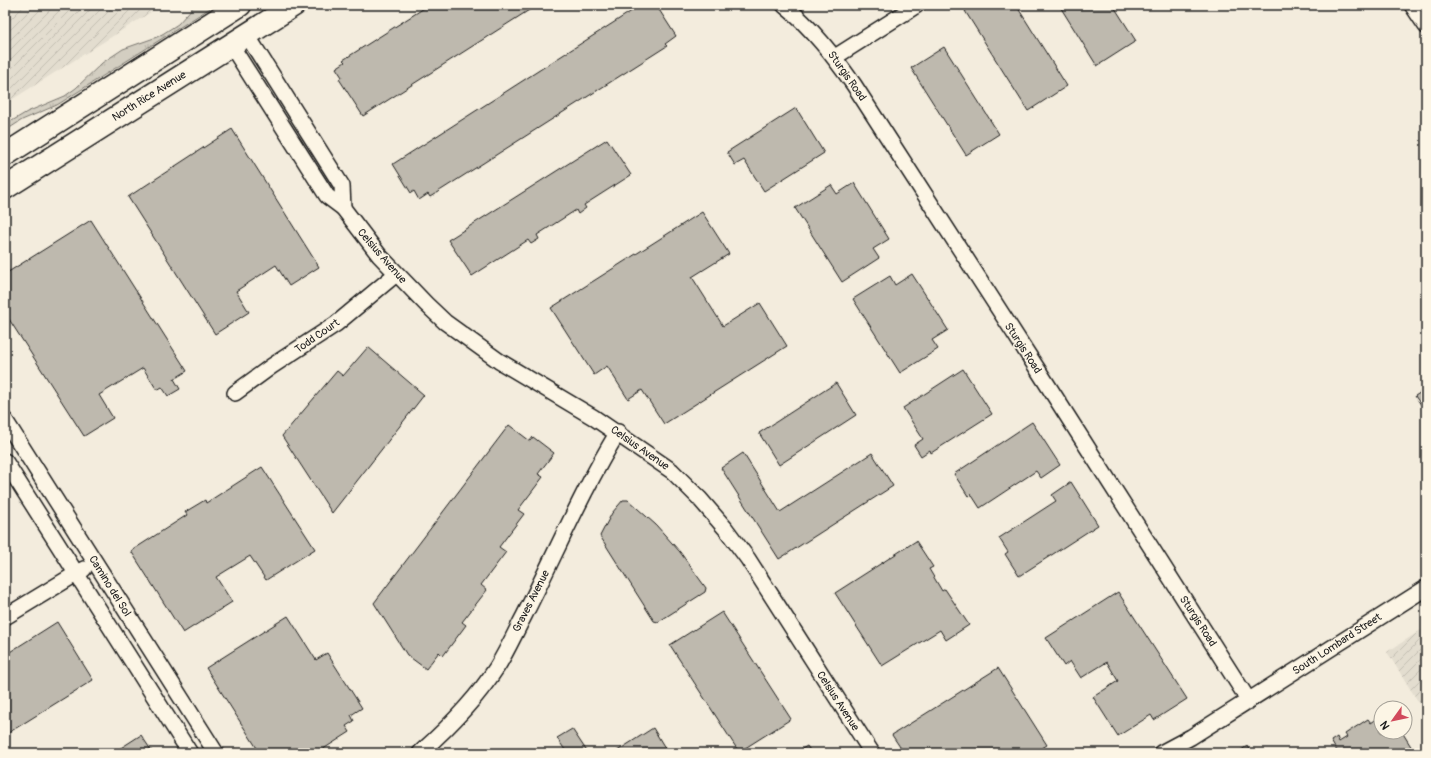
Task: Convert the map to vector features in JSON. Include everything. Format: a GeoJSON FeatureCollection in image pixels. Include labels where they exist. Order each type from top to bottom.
{"type":"FeatureCollection","features":[{"type":"Feature","properties":{"kind":"highway"},"geometry":{"type":"LineString","coordinates":[[5,155],[240,5]]}},
{"type":"Feature","properties":{"kind":"highway"},"geometry":{"type":"LineString","coordinates":[[239,40],[228,37],[231,28],[266,5]]}},
{"type":"Feature","properties":{"kind":"highway","name":"North Rice Avenue"},"geometry":{"type":"LineString","coordinates":[[5,188],[294,5]]}},
{"type":"Feature","properties":{"kind":"street","name":"Sturgis Road"},"geometry":{"type":"LineString","coordinates":[[784,5],[808,26],[835,57],[1038,370],[1249,701]]}},
{"type":"Feature","properties":{"kind":"street"},"geometry":{"type":"LineString","coordinates":[[835,57],[917,5]]}},
{"type":"Feature","properties":{"kind":"street"},"geometry":{"type":"LineString","coordinates":[[1412,5],[1426,26]]}},
{"type":"Feature","properties":{"kind":"street","name":"Celsius Avenue"},"geometry":{"type":"LineString","coordinates":[[239,40],[327,196],[343,208],[396,274],[445,322],[480,348],[618,432],[672,471],[699,498],[725,528],[748,559],[872,753]]}},
{"type":"Feature","properties":{"kind":"street","name":"Todd Court"},"geometry":{"type":"LineString","coordinates":[[235,393],[272,366],[336,324],[396,274]]}},
{"type":"Feature","properties":{"kind":"street","name":"Camino del Sol"},"geometry":{"type":"LineString","coordinates":[[5,420],[216,753]]}},
{"type":"Feature","properties":{"kind":"street","name":"Graves Avenue"},"geometry":{"type":"LineString","coordinates":[[420,753],[444,732],[475,697],[497,667],[541,583],[603,456],[618,432]]}},
{"type":"Feature","properties":{"kind":"street","name":"Camino del Sol"},"geometry":{"type":"LineString","coordinates":[[5,461],[190,753]]}},
{"type":"Feature","properties":{"kind":"street"},"geometry":{"type":"LineString","coordinates":[[5,617],[95,562]]}},
{"type":"Feature","properties":{"kind":"street","name":"South Lombard Street"},"geometry":{"type":"LineString","coordinates":[[1161,753],[1191,738],[1426,588]]}},
{"type":"Feature","properties":{"kind":"shaded area"},"geometry":{"type":"Polygon","coordinates":[[[5,5],[162,5],[5,104],[5,5]]]}},
{"type":"Feature","properties":{"kind":"shaded area"},"geometry":{"type":"Polygon","coordinates":[[[1426,627],[1426,714],[1387,652],[1426,627]]]}},
{"type":"Feature","properties":{"kind":"green space"},"geometry":{"type":"Polygon","coordinates":[[[195,5],[215,5],[57,105],[22,120],[5,131],[5,125],[27,112],[65,96],[76,88],[102,63],[123,49],[157,37],[178,24],[195,5]]]}},
{"type":"Feature","properties":{"kind":"building"},"geometry":{"type":"Polygon","coordinates":[[[429,5],[537,5],[363,116],[339,79],[342,77],[336,68],[345,62],[343,60],[429,5]]]}},
{"type":"Feature","properties":{"kind":"building"},"geometry":{"type":"Polygon","coordinates":[[[641,5],[656,5],[676,36],[665,44],[667,46],[430,197],[428,194],[419,200],[414,191],[411,193],[393,164],[641,5]]]}},
{"type":"Feature","properties":{"kind":"building"},"geometry":{"type":"Polygon","coordinates":[[[975,5],[1016,5],[1067,86],[1028,111],[965,11],[975,5]]]}},
{"type":"Feature","properties":{"kind":"building"},"geometry":{"type":"Polygon","coordinates":[[[1059,5],[1113,5],[1136,41],[1097,66],[1059,5]]]}},
{"type":"Feature","properties":{"kind":"building"},"geometry":{"type":"Polygon","coordinates":[[[944,47],[999,134],[966,155],[911,68],[944,47]]]}},
{"type":"Feature","properties":{"kind":"building"},"geometry":{"type":"Polygon","coordinates":[[[796,108],[824,153],[764,191],[744,160],[735,165],[727,152],[796,108]]]}},
{"type":"Feature","properties":{"kind":"building"},"geometry":{"type":"Polygon","coordinates":[[[232,129],[319,267],[289,286],[276,265],[236,291],[249,312],[215,334],[128,197],[232,129]]]}},
{"type":"Feature","properties":{"kind":"building"},"geometry":{"type":"Polygon","coordinates":[[[607,139],[631,175],[584,205],[586,208],[578,214],[576,210],[537,235],[539,239],[531,244],[528,240],[472,276],[448,240],[607,139]]]}},
{"type":"Feature","properties":{"kind":"building"},"geometry":{"type":"Polygon","coordinates":[[[854,183],[889,239],[873,249],[879,258],[842,282],[795,208],[831,185],[837,194],[854,183]]]}},
{"type":"Feature","properties":{"kind":"building"},"geometry":{"type":"Polygon","coordinates":[[[702,212],[729,254],[692,277],[723,326],[760,303],[787,346],[664,424],[642,390],[628,399],[607,366],[594,375],[551,308],[702,212]]]}},
{"type":"Feature","properties":{"kind":"building"},"geometry":{"type":"Polygon","coordinates":[[[91,220],[187,371],[174,379],[180,389],[168,396],[162,387],[157,390],[143,368],[99,395],[113,418],[84,436],[5,313],[5,274],[91,220]]]}},
{"type":"Feature","properties":{"kind":"building"},"geometry":{"type":"Polygon","coordinates":[[[912,274],[948,330],[932,340],[938,349],[900,373],[853,299],[890,276],[895,285],[912,274]]]}},
{"type":"Feature","properties":{"kind":"building"},"geometry":{"type":"Polygon","coordinates":[[[368,347],[424,395],[332,513],[282,436],[337,371],[343,376],[368,347]]]}},
{"type":"Feature","properties":{"kind":"building"},"geometry":{"type":"Polygon","coordinates":[[[963,369],[992,414],[931,453],[930,450],[921,456],[914,445],[923,439],[903,408],[963,369]]]}},
{"type":"Feature","properties":{"kind":"building"},"geometry":{"type":"Polygon","coordinates":[[[836,383],[856,415],[779,465],[759,433],[836,383]]]}},
{"type":"Feature","properties":{"kind":"building"},"geometry":{"type":"Polygon","coordinates":[[[1426,389],[1426,412],[1415,396],[1426,389]]]}},
{"type":"Feature","properties":{"kind":"building"},"geometry":{"type":"Polygon","coordinates":[[[1032,422],[1060,465],[1041,478],[1036,471],[980,508],[971,494],[968,496],[954,474],[1032,422]]]}},
{"type":"Feature","properties":{"kind":"building"},"geometry":{"type":"Polygon","coordinates":[[[509,425],[530,441],[533,437],[554,453],[538,474],[543,477],[518,510],[524,514],[499,547],[506,552],[481,585],[487,590],[462,622],[466,625],[443,656],[439,652],[426,669],[407,655],[374,603],[509,425]]]}},
{"type":"Feature","properties":{"kind":"building"},"geometry":{"type":"Polygon","coordinates":[[[743,453],[780,512],[872,453],[893,486],[779,559],[721,468],[743,453]]]}},
{"type":"Feature","properties":{"kind":"building"},"geometry":{"type":"Polygon","coordinates":[[[262,467],[315,549],[266,580],[250,556],[216,577],[232,602],[183,633],[131,551],[187,515],[185,512],[205,500],[206,503],[262,467]]]}},
{"type":"Feature","properties":{"kind":"building"},"geometry":{"type":"Polygon","coordinates":[[[1071,482],[1098,525],[1019,576],[1005,554],[1008,552],[999,538],[1056,501],[1052,495],[1071,482]]]}},
{"type":"Feature","properties":{"kind":"building"},"geometry":{"type":"Polygon","coordinates":[[[623,500],[628,500],[656,525],[680,552],[706,588],[705,592],[658,622],[654,621],[600,536],[612,513],[623,500]]]}},
{"type":"Feature","properties":{"kind":"building"},"geometry":{"type":"Polygon","coordinates":[[[916,541],[933,567],[929,569],[942,591],[945,589],[969,625],[946,640],[940,630],[882,666],[835,593],[916,541]]]}},
{"type":"Feature","properties":{"kind":"building"},"geometry":{"type":"Polygon","coordinates":[[[1118,592],[1187,699],[1154,720],[1151,715],[1118,736],[1093,697],[1118,681],[1107,662],[1081,678],[1070,661],[1064,666],[1046,638],[1118,592]]]}},
{"type":"Feature","properties":{"kind":"building"},"geometry":{"type":"Polygon","coordinates":[[[722,612],[791,719],[739,752],[670,645],[722,612]]]}},
{"type":"Feature","properties":{"kind":"building"},"geometry":{"type":"Polygon","coordinates":[[[288,616],[316,660],[327,653],[362,708],[351,715],[354,721],[346,726],[350,732],[317,753],[260,753],[206,668],[288,616]]]}},
{"type":"Feature","properties":{"kind":"building"},"geometry":{"type":"Polygon","coordinates":[[[57,622],[93,680],[5,735],[5,655],[57,622]]]}},
{"type":"Feature","properties":{"kind":"building"},"geometry":{"type":"Polygon","coordinates":[[[998,668],[1047,745],[1034,753],[904,753],[892,735],[998,668]]]}},
{"type":"Feature","properties":{"kind":"building"},"geometry":{"type":"Polygon","coordinates":[[[1368,719],[1371,723],[1373,722],[1373,740],[1407,740],[1415,753],[1338,753],[1331,741],[1337,737],[1339,742],[1347,737],[1345,734],[1368,719]]]}},
{"type":"Feature","properties":{"kind":"building"},"geometry":{"type":"Polygon","coordinates":[[[653,728],[668,753],[614,753],[653,728]]]}},
{"type":"Feature","properties":{"kind":"building"},"geometry":{"type":"Polygon","coordinates":[[[572,729],[588,753],[567,753],[557,738],[572,729]]]}},
{"type":"Feature","properties":{"kind":"building"},"geometry":{"type":"Polygon","coordinates":[[[141,735],[153,753],[113,753],[141,735]]]}},
{"type":"Feature","properties":{"kind":"building"},"geometry":{"type":"Polygon","coordinates":[[[807,746],[812,753],[795,753],[807,746]]]}},
{"type":"Feature","properties":{"kind":"building"},"geometry":{"type":"Polygon","coordinates":[[[1247,746],[1251,753],[1237,753],[1247,746]]]}}]}
